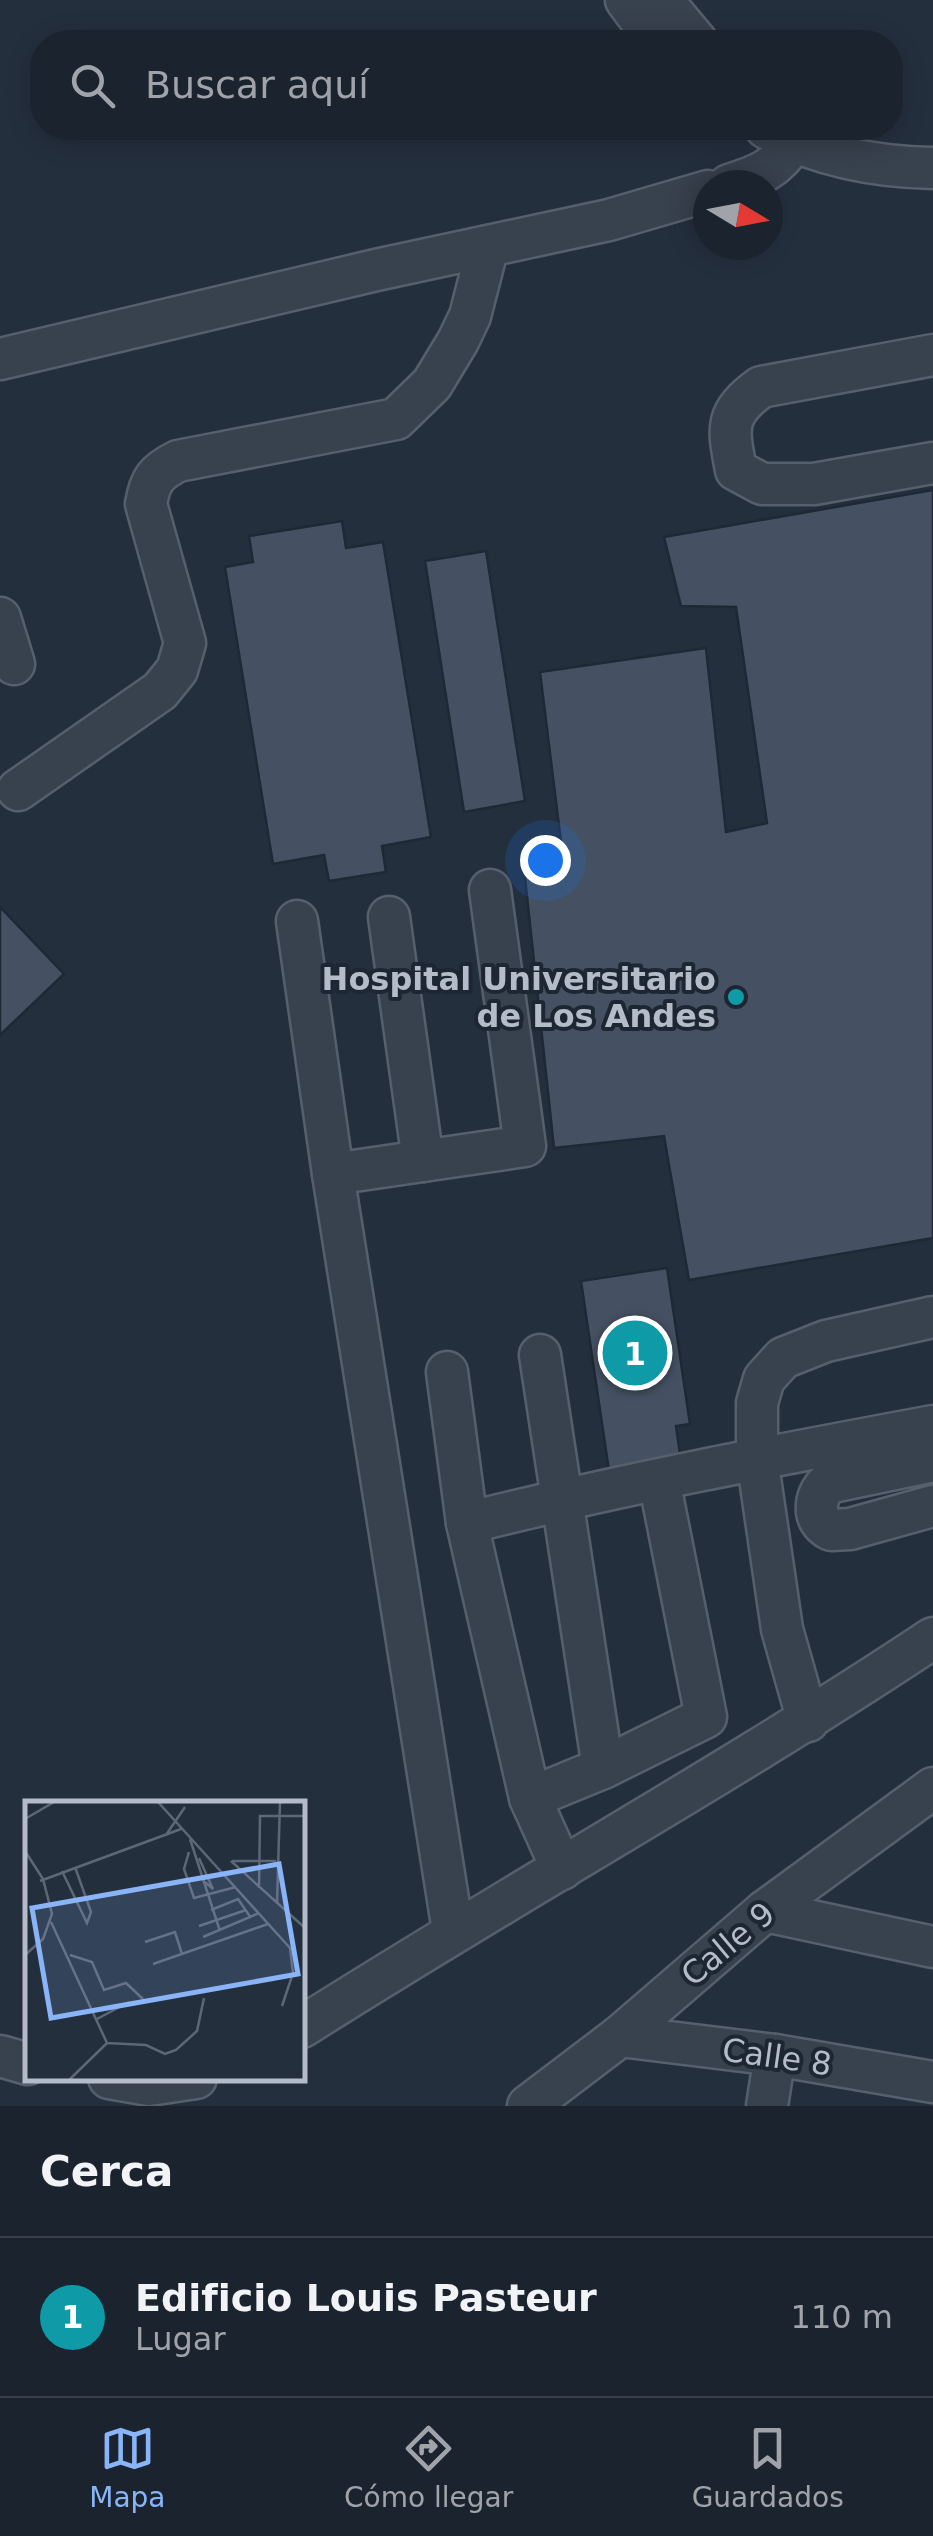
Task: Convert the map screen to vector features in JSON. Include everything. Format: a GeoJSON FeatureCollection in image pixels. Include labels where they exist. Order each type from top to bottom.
{"type":"FeatureCollection","features":[{"type":"Feature","properties":{"kind":"street"},"geometry":{"type":"LineString","coordinates":[[626,0],[648,30]]}},
{"type":"Feature","properties":{"kind":"street"},"geometry":{"type":"LineString","coordinates":[[662,0],[687,30]]}},
{"type":"Feature","properties":{"kind":"street"},"geometry":{"type":"LineString","coordinates":[[770,170],[782,162],[780,140]]}},
{"type":"Feature","properties":{"kind":"street"},"geometry":{"type":"LineString","coordinates":[[794,140],[854,160],[933,168]]}},
{"type":"Feature","properties":{"kind":"street"},"geometry":{"type":"LineString","coordinates":[[884,140],[933,144]]}},
{"type":"Feature","properties":{"kind":"street"},"geometry":{"type":"LineString","coordinates":[[0,359],[609,220],[693,195]]}},
{"type":"Feature","properties":{"kind":"street"},"geometry":{"type":"LineString","coordinates":[[18,790],[160,691],[177,670],[186,643],[146,504],[150,481],[178,461],[396,419],[432,384],[458,341],[470,316],[488,246]]}},
{"type":"Feature","properties":{"kind":"street"},"geometry":{"type":"LineString","coordinates":[[933,355],[760,387],[738,403],[729,433],[736,470],[762,484],[814,484],[933,463]]}},
{"type":"Feature","properties":{"kind":"street"},"geometry":{"type":"LineString","coordinates":[[0,618],[14,664]]}},
{"type":"Feature","properties":{"kind":"street"},"geometry":{"type":"LineString","coordinates":[[332,1174],[525,1146],[490,890]]}},
{"type":"Feature","properties":{"kind":"street"},"geometry":{"type":"LineString","coordinates":[[389,917],[423,1161]]}},
{"type":"Feature","properties":{"kind":"street"},"geometry":{"type":"LineString","coordinates":[[297,921],[332,1174],[453,1931]]}},
{"type":"Feature","properties":{"kind":"street"},"geometry":{"type":"LineString","coordinates":[[808,1721],[782,1628],[757,1458],[756,1404],[764,1380],[782,1358],[826,1341],[933,1317]]}},
{"type":"Feature","properties":{"kind":"street"},"geometry":{"type":"LineString","coordinates":[[540,1355],[603,1768]]}},
{"type":"Feature","properties":{"kind":"street"},"geometry":{"type":"LineString","coordinates":[[447,1372],[467,1523],[530,1798],[562,1870]]}},
{"type":"Feature","properties":{"kind":"street"},"geometry":{"type":"LineString","coordinates":[[467,1523],[563,1498],[933,1426]]}},
{"type":"Feature","properties":{"kind":"street"},"geometry":{"type":"LineString","coordinates":[[933,1461],[828,1483],[819,1491],[816,1502],[819,1518],[832,1530],[850,1529],[933,1506]]}},
{"type":"Feature","properties":{"kind":"street"},"geometry":{"type":"LineString","coordinates":[[530,1798],[603,1768],[706,1717],[659,1480]]}},
{"type":"Feature","properties":{"kind":"street"},"geometry":{"type":"LineString","coordinates":[[305,2025],[453,1931],[808,1721],[933,1638]]}},
{"type":"Feature","properties":{"kind":"street","name":"Calle 9"},"geometry":{"type":"LineString","coordinates":[[528,2106],[620,2036],[765,1911],[933,1788]]}},
{"type":"Feature","properties":{"kind":"street"},"geometry":{"type":"LineString","coordinates":[[765,1911],[933,1946]]}},
{"type":"Feature","properties":{"kind":"street","name":"Calle 8"},"geometry":{"type":"LineString","coordinates":[[620,2036],[775,2055],[933,2082]]}},
{"type":"Feature","properties":{"kind":"street"},"geometry":{"type":"LineString","coordinates":[[768,2106],[775,2055]]}},
{"type":"Feature","properties":{"kind":"street"},"geometry":{"type":"LineString","coordinates":[[0,2056],[25,2063]]}},
{"type":"Feature","properties":{"kind":"street"},"geometry":{"type":"LineString","coordinates":[[124,2081],[148,2086],[178,2081]]}},
{"type":"Feature","properties":{"kind":"building","name":"Hospital Universitario de Los Andes"},"geometry":{"type":"Polygon","coordinates":[[[933,490],[933,1238],[689,1280],[664,1136],[554,1148],[523,859],[562,850],[540,672],[706,648],[726,832],[767,823],[736,607],[681,606],[664,537],[933,490]]]}},
{"type":"Feature","properties":{"kind":"building"},"geometry":{"type":"Polygon","coordinates":[[[342,521],[346,548],[383,542],[431,837],[382,846],[386,872],[329,881],[324,855],[273,864],[225,567],[253,562],[249,536],[342,521]]]}},
{"type":"Feature","properties":{"kind":"building"},"geometry":{"type":"Polygon","coordinates":[[[486,551],[525,801],[464,812],[425,561],[486,551]]]}},
{"type":"Feature","properties":{"kind":"building"},"geometry":{"type":"Polygon","coordinates":[[[0,907],[64,974],[0,1035],[0,907]]]}},
{"type":"Feature","properties":{"kind":"building"},"geometry":{"type":"Polygon","coordinates":[[[667,1268],[690,1424],[676,1426],[681,1461],[609,1471],[581,1281],[667,1268]]]}},
{"type":"Feature","properties":{"kind":"place","name":"Hospital Universitario de Los Andes"},"geometry":{"type":"Point","coordinates":[736,997]}},
{"type":"Feature","properties":{"kind":"place","name":"Edificio Louis Pasteur"},"geometry":{"type":"Point","coordinates":[635,1353]}}]}
